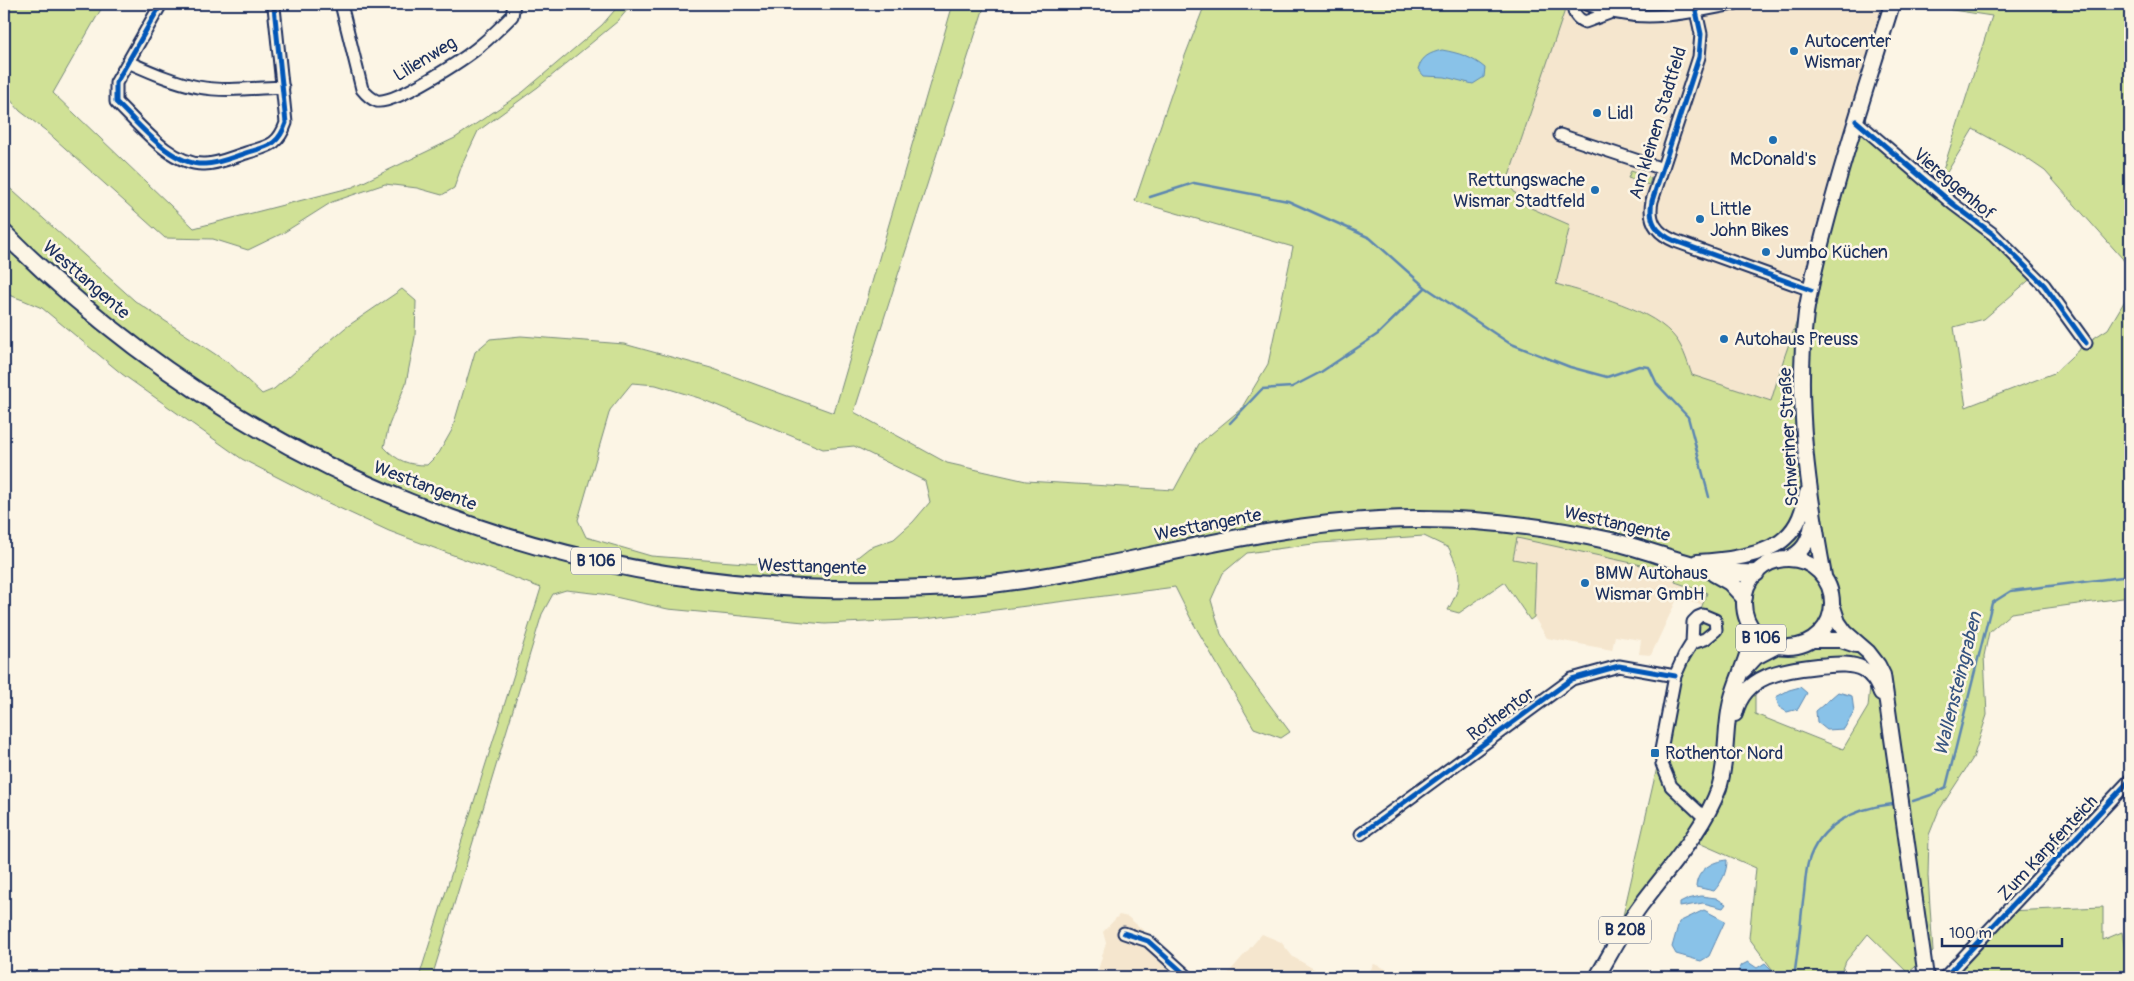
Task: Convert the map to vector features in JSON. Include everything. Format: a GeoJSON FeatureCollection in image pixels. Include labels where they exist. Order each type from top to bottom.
{"type":"FeatureCollection","features":[{"type":"Feature","properties":{"kind":"highway","name":"Westtangente"},"geometry":{"type":"LineString","coordinates":[[4,233],[45,274],[114,332],[188,386],[284,444],[395,497],[487,531],[572,555],[647,572],[782,588],[847,590],[988,585],[1067,573],[1276,532],[1374,520],[1424,518],[1475,520],[1565,532],[1642,548],[1703,568],[1730,582],[1744,597]]}},
{"type":"Feature","properties":{"kind":"highway","name":"Westtangente"},"geometry":{"type":"LineString","coordinates":[[1703,568],[1734,573],[1756,573]]}},
{"type":"Feature","properties":{"kind":"main road","name":"Schweriner Straße"},"geometry":{"type":"LineString","coordinates":[[1824,576],[1813,519],[1802,397],[1806,323],[1811,290],[1834,193],[1892,4]]}},
{"type":"Feature","properties":{"kind":"main road"},"geometry":{"type":"LineString","coordinates":[[1688,562],[1726,560],[1765,549],[1785,539],[1799,519],[1809,486]]}},
{"type":"Feature","properties":{"kind":"main road","name":"Schweriner Straße"},"geometry":{"type":"LineString","coordinates":[[1787,559],[1796,555],[1808,543],[1813,519]]}},
{"type":"Feature","properties":{"kind":"main road"},"geometry":{"type":"LineString","coordinates":[[1787,559],[1807,563],[1824,576]]}},
{"type":"Feature","properties":{"kind":"main road","name":"B 106"},"geometry":{"type":"LineString","coordinates":[[1756,573],[1767,564],[1787,559]]}},
{"type":"Feature","properties":{"kind":"main road"},"geometry":{"type":"LineString","coordinates":[[1744,597],[1747,587],[1756,573]]}},
{"type":"Feature","properties":{"kind":"main road","name":"B 106"},"geometry":{"type":"LineString","coordinates":[[1824,576],[1829,586],[1838,622],[1845,632],[1868,652],[1883,675],[1926,977]]}},
{"type":"Feature","properties":{"kind":"main road","name":"B 106"},"geometry":{"type":"LineString","coordinates":[[1744,597],[1744,608],[1752,628],[1759,636],[1777,646],[1796,647],[1813,640],[1840,640],[1856,644],[1868,652]]}},
{"type":"Feature","properties":{"kind":"main road"},"geometry":{"type":"LineString","coordinates":[[1813,640],[1827,626],[1833,607]]}},
{"type":"Feature","properties":{"kind":"main road","name":"B 208"},"geometry":{"type":"LineString","coordinates":[[1597,977],[1640,907],[1704,817],[1718,790],[1724,770],[1730,705],[1751,641],[1752,628]]}},
{"type":"Feature","properties":{"kind":"main road","name":"B 208"},"geometry":{"type":"LineString","coordinates":[[1740,677],[1756,658],[1777,646]]}},
{"type":"Feature","properties":{"kind":"main road","name":"B 106"},"geometry":{"type":"LineString","coordinates":[[1726,750],[1733,739],[1736,712],[1741,698],[1755,682],[1782,670],[1840,664],[1857,667],[1866,671],[1875,680],[1883,702],[1889,711]]}},
{"type":"Feature","properties":{"kind":"street"},"geometry":{"type":"LineString","coordinates":[[161,4],[116,83],[116,102],[169,152],[190,163],[206,164],[272,145],[281,137],[286,123],[274,7],[270,4]]}},
{"type":"Feature","properties":{"kind":"street","name":"Lilienweg"},"geometry":{"type":"LineString","coordinates":[[341,4],[362,89],[368,96],[377,101],[394,98],[428,81],[480,46],[512,16],[514,4]]}},
{"type":"Feature","properties":{"kind":"street"},"geometry":{"type":"LineString","coordinates":[[1574,4],[1574,13],[1585,22],[1612,12]]}},
{"type":"Feature","properties":{"kind":"street"},"geometry":{"type":"LineString","coordinates":[[1587,4],[1612,12],[1641,17],[1696,11],[1734,4]]}},
{"type":"Feature","properties":{"kind":"street","name":"Am kleinen Stadtfeld"},"geometry":{"type":"LineString","coordinates":[[1696,11],[1701,34],[1699,58],[1652,201],[1650,214],[1654,225],[1661,234],[1675,241],[1811,290]]}},
{"type":"Feature","properties":{"kind":"street"},"geometry":{"type":"LineString","coordinates":[[128,62],[170,80],[199,87],[231,89],[283,87]]}},
{"type":"Feature","properties":{"kind":"street","name":"Viereggenhof"},"geometry":{"type":"LineString","coordinates":[[1856,121],[1953,204],[1993,234],[2044,286],[2086,343]]}},
{"type":"Feature","properties":{"kind":"street"},"geometry":{"type":"LineString","coordinates":[[1560,135],[1662,169]]}},
{"type":"Feature","properties":{"kind":"street"},"geometry":{"type":"LineString","coordinates":[[1692,643],[1675,676],[1661,750],[1662,764],[1670,786],[1704,817]]}},
{"type":"Feature","properties":{"kind":"street","name":"Rothentor"},"geometry":{"type":"LineString","coordinates":[[1361,834],[1572,679],[1619,666],[1675,676]]}},
{"type":"Feature","properties":{"kind":"street","name":"Zum Karpfenteich"},"geometry":{"type":"LineString","coordinates":[[1945,977],[2130,780]]}},
{"type":"Feature","properties":{"kind":"street"},"geometry":{"type":"LineString","coordinates":[[1124,934],[1148,941],[1188,977]]}},
{"type":"Feature","properties":{"kind":"shaded area"},"geometry":{"type":"Polygon","coordinates":[[[1567,4],[1892,4],[1815,266],[1771,401],[1692,375],[1685,358],[1657,322],[1631,307],[1556,284],[1570,225],[1524,205],[1507,182],[1567,4]]]}},
{"type":"Feature","properties":{"kind":"shaded area"},"geometry":{"type":"Polygon","coordinates":[[[1517,538],[1679,573],[1675,582],[1707,593],[1702,605],[1677,599],[1651,655],[1639,654],[1641,640],[1615,636],[1612,650],[1547,638],[1534,617],[1536,563],[1513,560],[1517,538]]]}},
{"type":"Feature","properties":{"kind":"shaded area"},"geometry":{"type":"Polygon","coordinates":[[[1119,915],[1128,917],[1196,977],[1096,977],[1106,943],[1103,932],[1119,915]]]}},
{"type":"Feature","properties":{"kind":"shaded area"},"geometry":{"type":"Polygon","coordinates":[[[1262,934],[1281,942],[1293,957],[1328,977],[1225,977],[1262,934]]]}},
{"type":"Feature","properties":{"kind":"shaded area"},"geometry":{"type":"Polygon","coordinates":[[[1374,964],[1405,977],[1366,977],[1374,964]]]}},
{"type":"Feature","properties":{"kind":"green space"},"geometry":{"type":"Polygon","coordinates":[[[4,4],[104,4],[53,93],[194,228],[353,187],[455,138],[523,92],[602,25],[620,4],[632,4],[618,21],[538,87],[478,131],[462,165],[454,188],[442,195],[417,188],[385,184],[332,202],[283,233],[248,250],[213,239],[165,238],[45,130],[20,111],[9,98],[4,77],[4,4]]]}},
{"type":"Feature","properties":{"kind":"green space"},"geometry":{"type":"Polygon","coordinates":[[[953,4],[985,4],[854,412],[947,463],[1026,481],[1174,490],[1199,444],[1241,409],[1268,364],[1293,247],[1135,201],[1178,74],[1205,4],[1567,4],[1507,182],[1524,205],[1570,225],[1556,284],[1621,304],[1653,319],[1667,329],[1677,340],[1692,375],[1771,401],[1807,292],[1832,195],[1858,124],[1993,234],[2035,275],[1984,319],[1954,327],[1966,407],[2054,373],[2086,343],[2108,329],[2130,292],[2130,597],[2011,613],[1989,632],[1984,656],[1987,715],[1973,758],[1939,810],[1929,835],[1928,876],[1933,952],[1908,973],[1868,934],[1846,961],[1840,977],[1778,977],[1749,938],[1756,868],[1690,839],[1617,942],[1661,750],[1675,676],[1707,593],[1675,582],[1678,573],[1517,538],[1513,559],[1536,563],[1534,617],[1530,620],[1504,582],[1459,613],[1448,610],[1458,586],[1459,579],[1456,566],[1449,548],[1424,536],[1320,543],[1247,553],[1223,573],[1211,600],[1221,634],[1244,670],[1290,732],[1281,738],[1254,728],[1191,619],[1175,587],[925,619],[825,624],[668,609],[602,594],[566,590],[553,594],[542,614],[432,977],[419,977],[541,588],[389,531],[322,500],[242,459],[122,374],[42,308],[9,295],[4,297],[4,240],[48,282],[118,341],[191,395],[276,447],[366,491],[460,528],[557,558],[657,579],[757,592],[857,597],[956,593],[1064,579],[1262,541],[1325,532],[1398,526],[1518,529],[1519,526],[1409,519],[1373,520],[1324,525],[1085,571],[1037,579],[964,587],[891,589],[766,586],[643,570],[525,542],[410,503],[301,451],[196,389],[97,316],[4,233],[4,183],[135,301],[230,364],[262,394],[274,389],[345,328],[402,289],[416,301],[415,337],[406,383],[389,425],[384,447],[398,459],[408,463],[427,465],[439,453],[452,430],[475,352],[490,339],[521,336],[624,344],[711,368],[834,413],[953,4]],[[632,383],[610,410],[578,520],[586,537],[651,556],[813,568],[850,563],[869,548],[894,539],[913,522],[930,502],[925,481],[854,446],[823,449],[699,398],[656,385],[632,383]],[[1840,664],[1785,670],[1755,682],[1755,714],[1843,749],[1868,707],[1871,675],[1857,667],[1840,664]]]}},
{"type":"Feature","properties":{"kind":"green space"},"geometry":{"type":"Polygon","coordinates":[[[1913,4],[2130,4],[2130,270],[2122,258],[2045,171],[2023,156],[1973,129],[1937,189],[1992,16],[1913,4]]]}},
{"type":"Feature","properties":{"kind":"green space"},"geometry":{"type":"Polygon","coordinates":[[[1631,171],[1651,178],[1649,185],[1628,178],[1631,171]]]}},
{"type":"Feature","properties":{"kind":"green space"},"geometry":{"type":"Polygon","coordinates":[[[2103,907],[2103,940],[2122,932],[2129,977],[1945,977],[2007,911],[2103,907]]]}},
{"type":"Feature","properties":{"kind":"water"},"geometry":{"type":"Polygon","coordinates":[[[1442,50],[1460,54],[1475,61],[1485,68],[1484,77],[1473,84],[1445,77],[1424,76],[1418,69],[1424,58],[1442,50]]]}},
{"type":"Feature","properties":{"kind":"water"},"geometry":{"type":"Polygon","coordinates":[[[1800,687],[1807,693],[1798,709],[1787,712],[1779,707],[1776,697],[1800,687]]]}},
{"type":"Feature","properties":{"kind":"water"},"geometry":{"type":"Polygon","coordinates":[[[1838,692],[1852,696],[1854,712],[1844,729],[1827,730],[1817,722],[1816,711],[1838,692]]]}},
{"type":"Feature","properties":{"kind":"water"},"geometry":{"type":"Polygon","coordinates":[[[1727,860],[1724,877],[1714,891],[1696,887],[1702,871],[1711,864],[1727,860]]]}},
{"type":"Feature","properties":{"kind":"water"},"geometry":{"type":"Polygon","coordinates":[[[1701,896],[1716,898],[1726,904],[1723,908],[1703,903],[1680,907],[1680,903],[1701,896]]]}},
{"type":"Feature","properties":{"kind":"water"},"geometry":{"type":"Polygon","coordinates":[[[1704,910],[1725,921],[1709,956],[1701,961],[1676,954],[1672,947],[1679,922],[1704,910]]]}},
{"type":"Feature","properties":{"kind":"water"},"geometry":{"type":"Polygon","coordinates":[[[1748,962],[1757,968],[1765,963],[1774,972],[1769,977],[1743,977],[1738,971],[1742,965],[1748,962]]]}},
{"type":"Feature","properties":{"kind":"waterway"},"geometry":{"type":"LineString","coordinates":[[1150,197],[1194,183],[1288,201],[1370,238],[1425,287],[1509,343],[1570,367],[1607,377],[1639,366],[1649,367],[1657,384],[1688,417],[1709,497]]}},
{"type":"Feature","properties":{"kind":"waterway"},"geometry":{"type":"LineString","coordinates":[[1230,423],[1262,389],[1292,387],[1321,372],[1378,334],[1425,288]]}},
{"type":"Feature","properties":{"kind":"waterway","name":"Wallensteingraben"},"geometry":{"type":"LineString","coordinates":[[1913,801],[1931,795],[1946,787],[1992,603],[2011,591],[2130,576]]}},
{"type":"Feature","properties":{"kind":"waterway","name":"Wallensteingraben"},"geometry":{"type":"LineString","coordinates":[[1794,977],[1806,872],[1813,849],[1830,828],[1841,820],[1866,809],[1893,804]]}},
{"type":"Feature","properties":{"kind":"cycle path"},"geometry":{"type":"LineString","coordinates":[[161,4],[116,83],[116,102],[145,132],[168,151],[192,163],[205,164],[220,162],[271,144],[276,141],[283,131],[286,123],[274,7],[271,4]]}},
{"type":"Feature","properties":{"kind":"cycle path"},"geometry":{"type":"LineString","coordinates":[[1696,11],[1701,34],[1699,57],[1652,201],[1651,215],[1655,226],[1668,238],[1675,241],[1811,290]]}},
{"type":"Feature","properties":{"kind":"cycle path"},"geometry":{"type":"LineString","coordinates":[[1856,121],[1953,204],[1993,234],[2044,285],[2086,343]]}},
{"type":"Feature","properties":{"kind":"cycle path"},"geometry":{"type":"LineString","coordinates":[[1361,834],[1572,679],[1619,666],[1675,676]]}},
{"type":"Feature","properties":{"kind":"cycle path"},"geometry":{"type":"LineString","coordinates":[[1945,977],[2130,780]]}},
{"type":"Feature","properties":{"kind":"cycle path"},"geometry":{"type":"LineString","coordinates":[[1124,933],[1148,941],[1188,977]]}},
{"type":"Feature","properties":{"kind":"place","name":"Autocenter Wismar"},"geometry":{"type":"Point","coordinates":[1794,51]}},
{"type":"Feature","properties":{"kind":"place","name":"Lidl"},"geometry":{"type":"Point","coordinates":[1597,113]}},
{"type":"Feature","properties":{"kind":"place","name":"McDonald's"},"geometry":{"type":"Point","coordinates":[1773,140]}},
{"type":"Feature","properties":{"kind":"place","name":"Rettungswache Wismar Stadtfeld"},"geometry":{"type":"Point","coordinates":[1595,190]}},
{"type":"Feature","properties":{"kind":"place","name":"Little John Bikes"},"geometry":{"type":"Point","coordinates":[1700,219]}},
{"type":"Feature","properties":{"kind":"place","name":"Jumbo Küchen"},"geometry":{"type":"Point","coordinates":[1766,252]}},
{"type":"Feature","properties":{"kind":"place","name":"Autohaus Preuss"},"geometry":{"type":"Point","coordinates":[1724,339]}},
{"type":"Feature","properties":{"kind":"place","name":"BMW Autohaus Wismar GmbH"},"geometry":{"type":"Point","coordinates":[1585,583]}},
{"type":"Feature","properties":{"kind":"place","name":"Rothentor Nord"},"geometry":{"type":"Point","coordinates":[1655,753]}}]}
